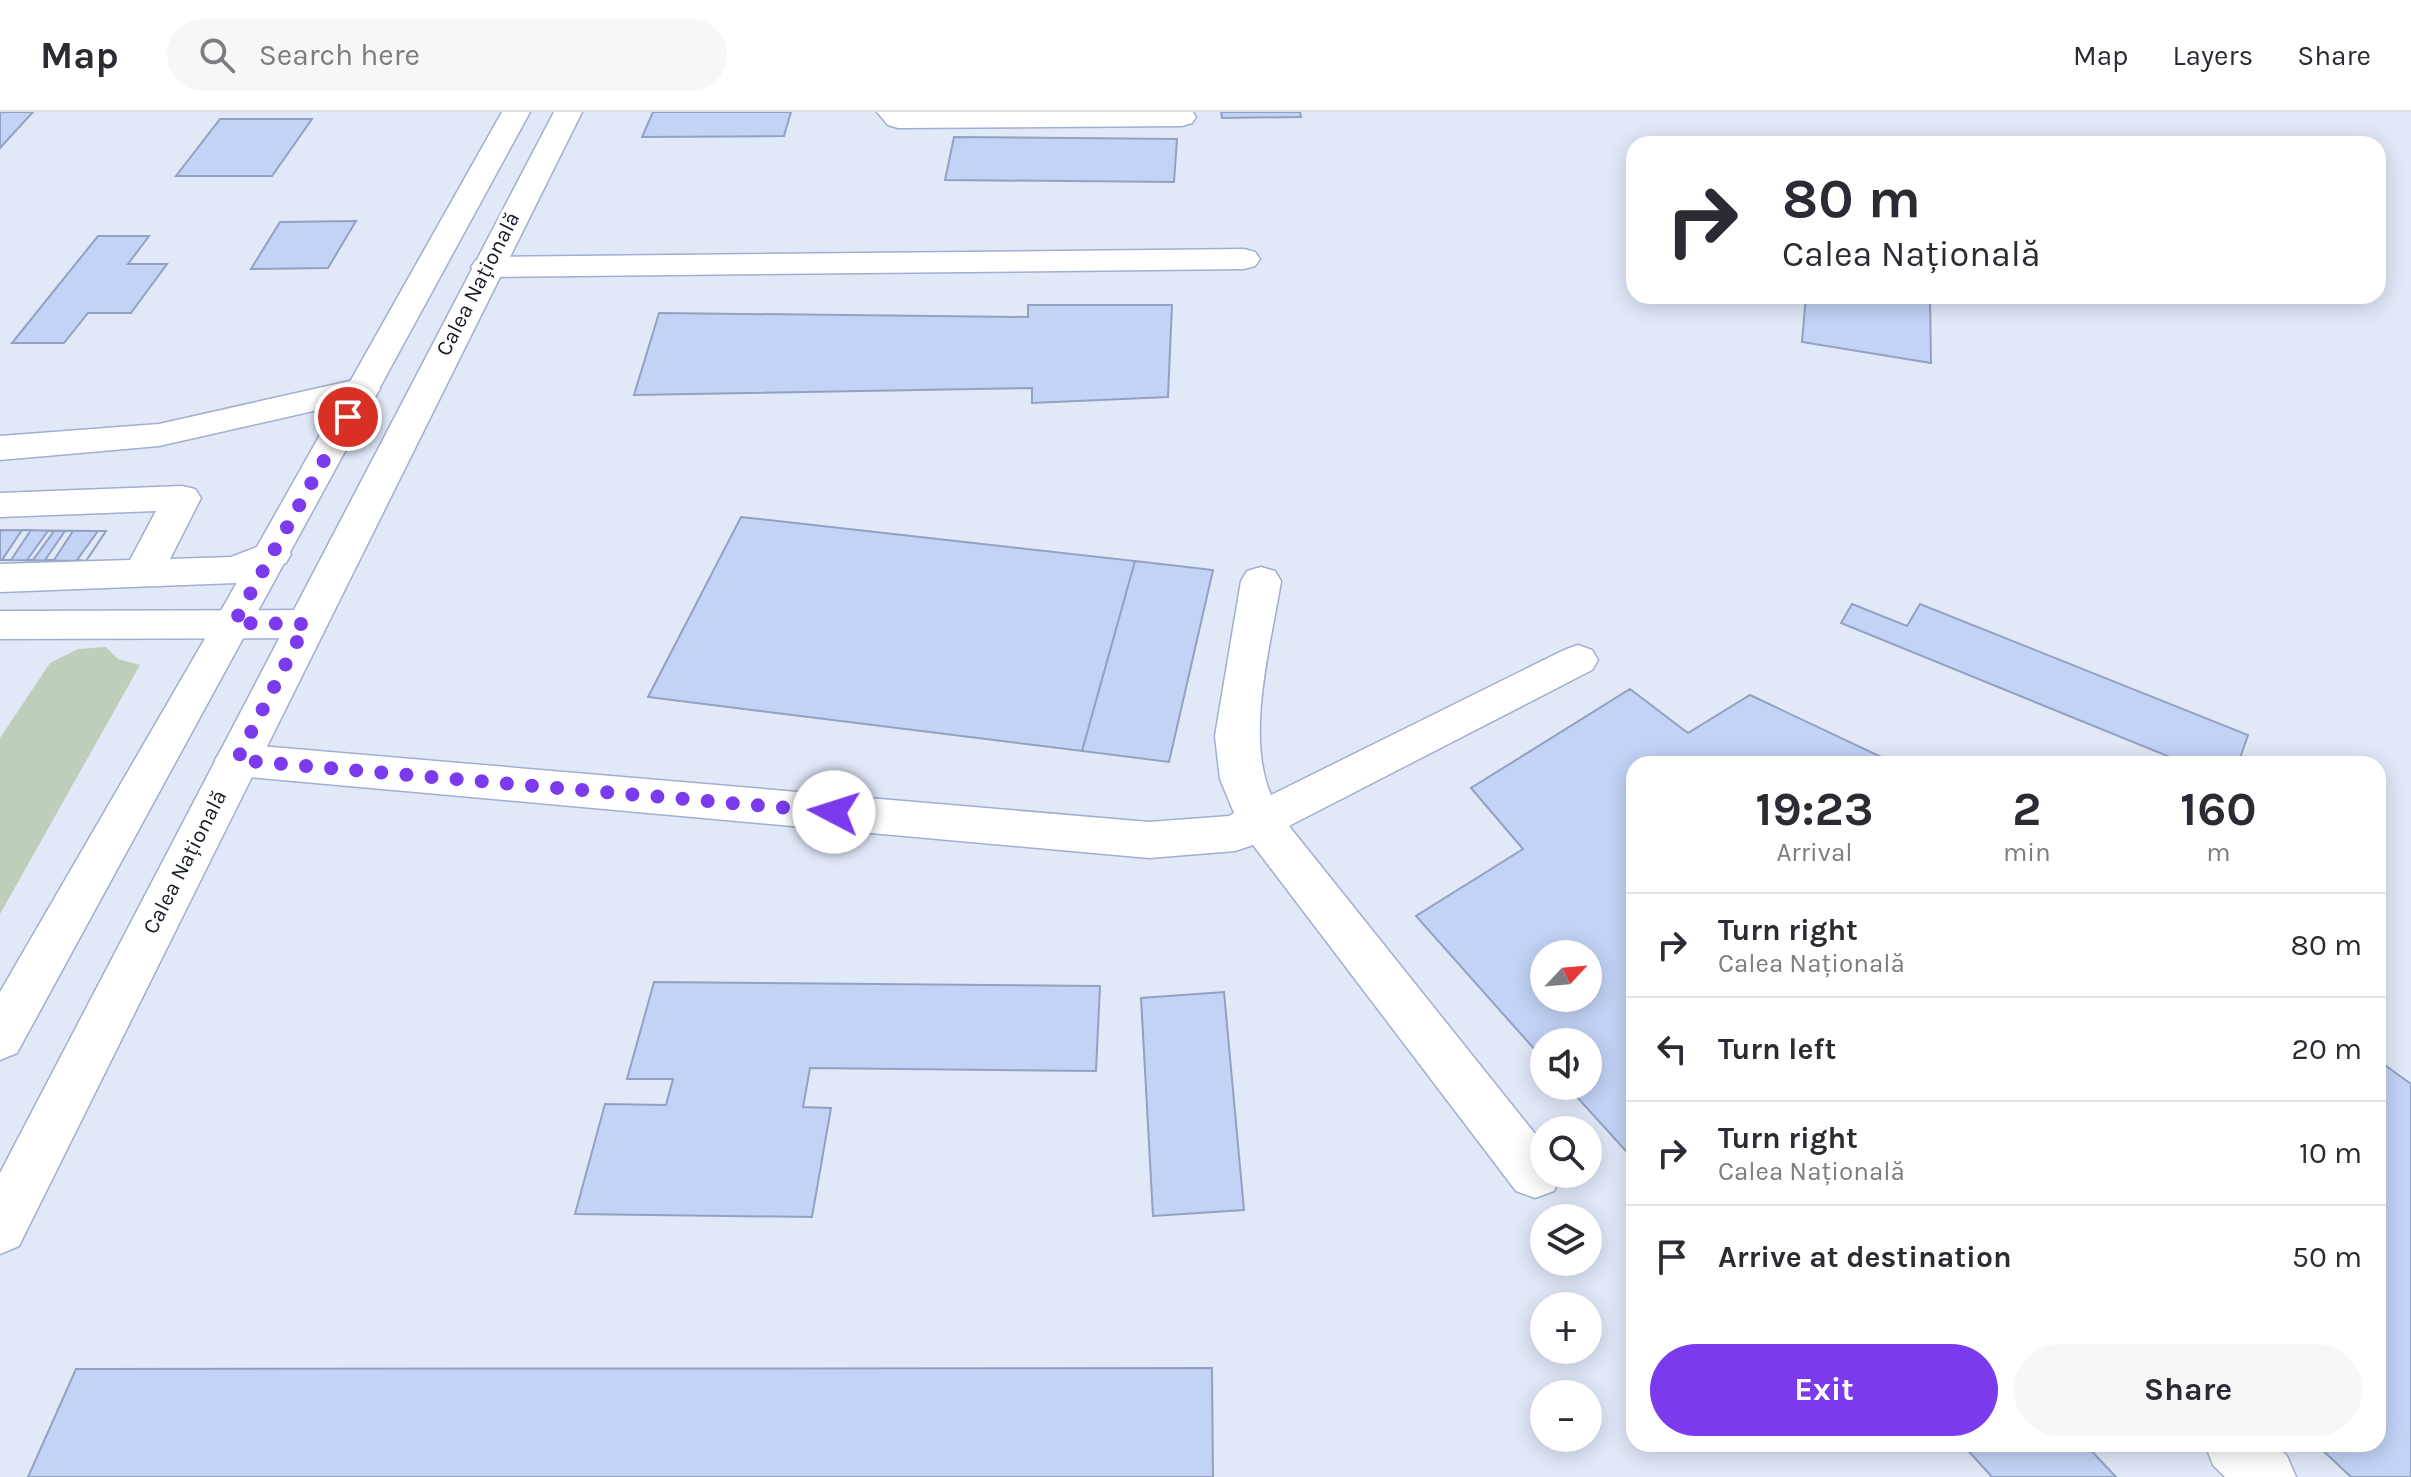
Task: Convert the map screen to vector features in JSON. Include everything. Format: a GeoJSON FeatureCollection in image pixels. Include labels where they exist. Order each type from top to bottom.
{"type":"FeatureCollection","features":[{"type":"Feature","properties":{"kind":"main road"},"geometry":{"type":"LineString","coordinates":[[0,1038],[516,112]]}},
{"type":"Feature","properties":{"kind":"main road","name":"Calea Națională"},"geometry":{"type":"LineString","coordinates":[[0,1228],[12,1180],[237,760],[568,112]]}},
{"type":"Feature","properties":{"kind":"main road"},"geometry":{"type":"LineString","coordinates":[[891,112],[898,119],[1182,117]]}},
{"type":"Feature","properties":{"kind":"main road"},"geometry":{"type":"LineString","coordinates":[[487,267],[1244,259]]}},
{"type":"Feature","properties":{"kind":"main road"},"geometry":{"type":"LineString","coordinates":[[0,448],[159,435],[363,389]]}},
{"type":"Feature","properties":{"kind":"main road"},"geometry":{"type":"LineString","coordinates":[[0,505],[182,498],[144,571]]}},
{"type":"Feature","properties":{"kind":"main road"},"geometry":{"type":"LineString","coordinates":[[0,578],[236,570],[272,554]]}},
{"type":"Feature","properties":{"kind":"main road"},"geometry":{"type":"LineString","coordinates":[[1261,581],[1236,736],[1242,779],[1259,820],[1530,1168]]}},
{"type":"Feature","properties":{"kind":"main road"},"geometry":{"type":"LineString","coordinates":[[0,625],[306,624]]}},
{"type":"Feature","properties":{"kind":"main road"},"geometry":{"type":"LineString","coordinates":[[237,760],[1149,840],[1235,833],[1578,660]]}},
{"type":"Feature","properties":{"kind":"main road"},"geometry":{"type":"LineString","coordinates":[[2242,1452],[2266,1477]]}},
{"type":"Feature","properties":{"kind":"shaded area"},"geometry":{"type":"Polygon","coordinates":[[[0,112],[2411,112],[2411,1477],[0,1477],[0,112]]]}},
{"type":"Feature","properties":{"kind":"green space"},"geometry":{"type":"Polygon","coordinates":[[[106,647],[118,659],[140,665],[0,914],[0,738],[50,663],[78,649],[106,647]]]}},
{"type":"Feature","properties":{"kind":"building"},"geometry":{"type":"Polygon","coordinates":[[[0,112],[33,112],[0,148],[0,112]]]}},
{"type":"Feature","properties":{"kind":"building"},"geometry":{"type":"Polygon","coordinates":[[[653,112],[791,112],[784,136],[642,137],[653,112]]]}},
{"type":"Feature","properties":{"kind":"building"},"geometry":{"type":"Polygon","coordinates":[[[1221,112],[1300,112],[1301,117],[1222,118],[1221,112]]]}},
{"type":"Feature","properties":{"kind":"building"},"geometry":{"type":"Polygon","coordinates":[[[220,119],[312,119],[272,176],[176,176],[220,119]]]}},
{"type":"Feature","properties":{"kind":"building"},"geometry":{"type":"Polygon","coordinates":[[[954,137],[1177,139],[1174,182],[945,180],[954,137]]]}},
{"type":"Feature","properties":{"kind":"building"},"geometry":{"type":"Polygon","coordinates":[[[356,221],[328,268],[251,269],[280,222],[356,221]]]}},
{"type":"Feature","properties":{"kind":"building"},"geometry":{"type":"Polygon","coordinates":[[[98,236],[149,236],[128,264],[167,264],[131,313],[88,313],[64,343],[12,343],[98,236]]]}},
{"type":"Feature","properties":{"kind":"building"},"geometry":{"type":"Polygon","coordinates":[[[1805,304],[1930,304],[1931,363],[1802,342],[1805,304]]]}},
{"type":"Feature","properties":{"kind":"building"},"geometry":{"type":"Polygon","coordinates":[[[1028,305],[1172,305],[1168,397],[1032,403],[1032,388],[634,395],[659,313],[1028,317],[1028,305]]]}},
{"type":"Feature","properties":{"kind":"building"},"geometry":{"type":"Polygon","coordinates":[[[741,517],[1135,561],[1082,751],[648,697],[741,517]]]}},
{"type":"Feature","properties":{"kind":"building"},"geometry":{"type":"Polygon","coordinates":[[[0,530],[106,531],[86,561],[0,560],[0,530]]]}},
{"type":"Feature","properties":{"kind":"building"},"geometry":{"type":"Polygon","coordinates":[[[22,530],[31,530],[11,560],[2,560],[22,530]]]}},
{"type":"Feature","properties":{"kind":"building"},"geometry":{"type":"Polygon","coordinates":[[[48,531],[54,531],[33,560],[27,560],[48,531]]]}},
{"type":"Feature","properties":{"kind":"building"},"geometry":{"type":"Polygon","coordinates":[[[65,531],[73,531],[54,560],[45,560],[65,531]]]}},
{"type":"Feature","properties":{"kind":"building"},"geometry":{"type":"Polygon","coordinates":[[[98,531],[106,531],[86,561],[77,560],[98,531]]]}},
{"type":"Feature","properties":{"kind":"building"},"geometry":{"type":"Polygon","coordinates":[[[1135,561],[1213,570],[1169,762],[1082,751],[1135,561]]]}},
{"type":"Feature","properties":{"kind":"building"},"geometry":{"type":"Polygon","coordinates":[[[1852,604],[1907,626],[1920,604],[2248,735],[2241,756],[2167,756],[1841,623],[1852,604]]]}},
{"type":"Feature","properties":{"kind":"building"},"geometry":{"type":"Polygon","coordinates":[[[1630,689],[1688,733],[1750,695],[1879,756],[1626,756],[1626,1151],[1602,1125],[1602,1116],[1594,1116],[1580,1100],[1602,1100],[1602,1028],[1530,1028],[1530,1044],[1416,916],[1523,849],[1471,788],[1630,689]]]}},
{"type":"Feature","properties":{"kind":"building"},"geometry":{"type":"Polygon","coordinates":[[[654,982],[1100,986],[1096,1071],[810,1068],[803,1107],[831,1108],[812,1217],[575,1214],[605,1104],[666,1105],[673,1079],[627,1079],[654,982]]]}},
{"type":"Feature","properties":{"kind":"building"},"geometry":{"type":"Polygon","coordinates":[[[1224,992],[1244,1210],[1153,1216],[1141,998],[1224,992]]]}},
{"type":"Feature","properties":{"kind":"building"},"geometry":{"type":"Polygon","coordinates":[[[2386,1066],[2411,1084],[2411,1477],[2351,1477],[2324,1452],[2386,1452],[2386,1066]]]}},
{"type":"Feature","properties":{"kind":"building"},"geometry":{"type":"Polygon","coordinates":[[[1212,1368],[1213,1477],[28,1477],[76,1369],[1212,1368]]]}},
{"type":"Feature","properties":{"kind":"building"},"geometry":{"type":"Polygon","coordinates":[[[1969,1452],[2093,1452],[2116,1477],[1992,1477],[1969,1452]]]}},
{"type":"Feature","properties":{"kind":"route"},"geometry":{"type":"LineString","coordinates":[[348,417],[234,623],[306,624],[237,760],[834,812]]}}]}
